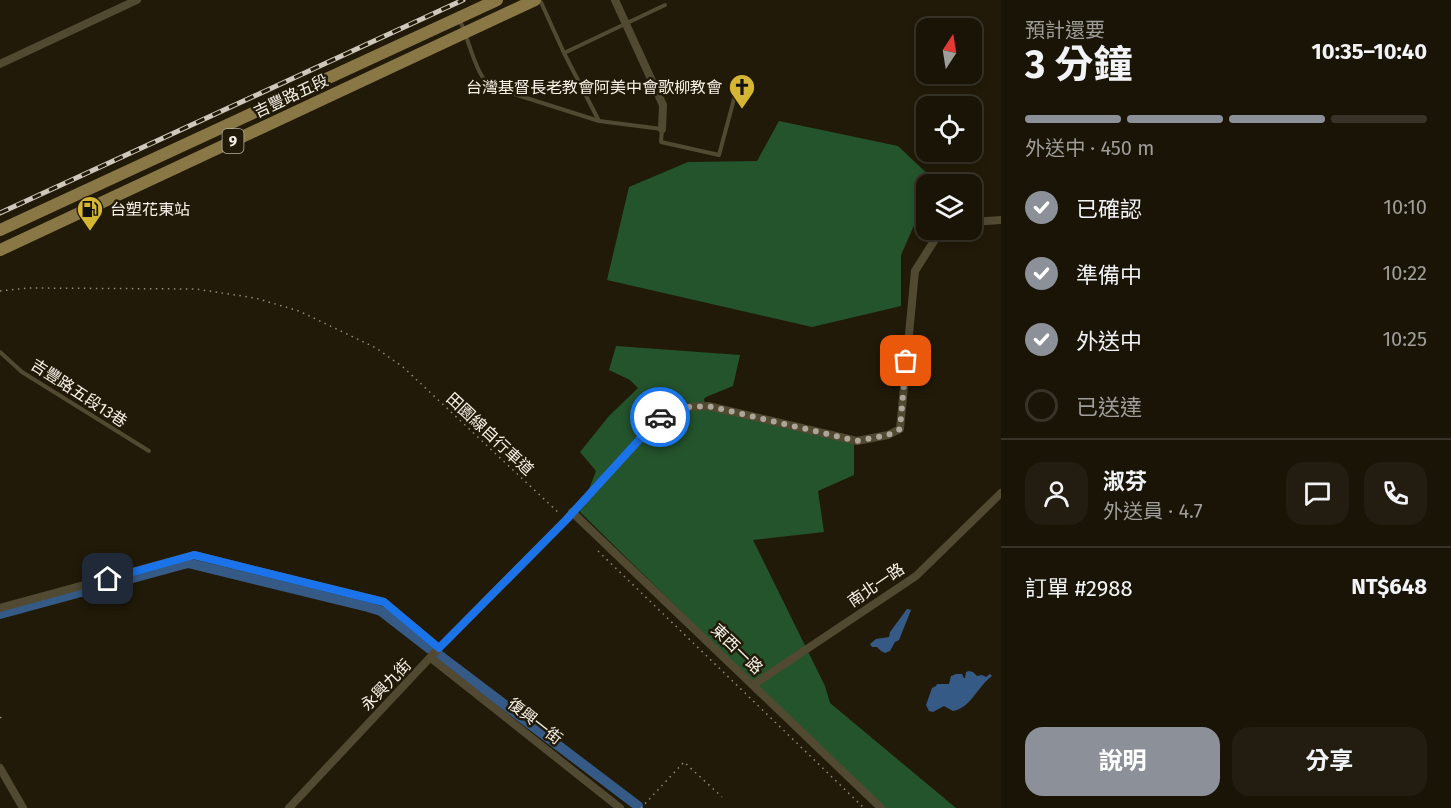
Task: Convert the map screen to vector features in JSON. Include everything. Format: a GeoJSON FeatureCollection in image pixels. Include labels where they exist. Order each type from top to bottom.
{"type":"FeatureCollection","features":[{"type":"Feature","properties":{"kind":"main road","name":"9"},"geometry":{"type":"LineString","coordinates":[[459,18],[497,0]]}},
{"type":"Feature","properties":{"kind":"main road","name":"9"},"geometry":{"type":"LineString","coordinates":[[466,32],[535,0]]}},
{"type":"Feature","properties":{"kind":"main road","name":"吉豐路五段"},"geometry":{"type":"LineString","coordinates":[[0,230],[459,18]]}},
{"type":"Feature","properties":{"kind":"main road","name":"吉豐路五段"},"geometry":{"type":"LineString","coordinates":[[0,250],[466,32]]}},
{"type":"Feature","properties":{"kind":"street"},"geometry":{"type":"LineString","coordinates":[[0,64],[137,0]]}},
{"type":"Feature","properties":{"kind":"street"},"geometry":{"type":"LineString","coordinates":[[615,0],[663,105],[662,129]]}},
{"type":"Feature","properties":{"kind":"street"},"geometry":{"type":"LineString","coordinates":[[982,221],[1001,220]]}},
{"type":"Feature","properties":{"kind":"street","name":"永興九街"},"geometry":{"type":"LineString","coordinates":[[289,808],[439,648],[566,520],[671,408],[708,406],[857,441],[888,435],[900,429],[915,270],[934,240]]}},
{"type":"Feature","properties":{"kind":"street","name":"南北一路"},"geometry":{"type":"LineString","coordinates":[[753,685],[916,576],[1001,493]]}},
{"type":"Feature","properties":{"kind":"street","name":"東西一路"},"geometry":{"type":"LineString","coordinates":[[572,512],[881,808]]}},
{"type":"Feature","properties":{"kind":"street"},"geometry":{"type":"LineString","coordinates":[[0,608],[194,555],[384,602],[439,648]]}},
{"type":"Feature","properties":{"kind":"street","name":"復興一街"},"geometry":{"type":"LineString","coordinates":[[431,658],[620,808]]}},
{"type":"Feature","properties":{"kind":"street"},"geometry":{"type":"LineString","coordinates":[[0,768],[23,808]]}},
{"type":"Feature","properties":{"kind":"lane"},"geometry":{"type":"LineString","coordinates":[[540,0],[599,122]]}},
{"type":"Feature","properties":{"kind":"lane"},"geometry":{"type":"LineString","coordinates":[[564,53],[665,5]]}},
{"type":"Feature","properties":{"kind":"lane"},"geometry":{"type":"LineString","coordinates":[[459,18],[483,79],[495,88],[599,122],[662,129],[661,142],[718,155],[737,88]]}},
{"type":"Feature","properties":{"kind":"lane","name":"吉豐路五段13巷"},"geometry":{"type":"LineString","coordinates":[[0,352],[22,372],[149,451]]}},
{"type":"Feature","properties":{"kind":"path","name":"田園線自行車道"},"geometry":{"type":"LineString","coordinates":[[0,291],[28,288],[196,289],[255,298],[299,311],[376,348],[404,366],[566,520]]}},
{"type":"Feature","properties":{"kind":"path"},"geometry":{"type":"LineString","coordinates":[[591,544],[864,808]]}},
{"type":"Feature","properties":{"kind":"path"},"geometry":{"type":"LineString","coordinates":[[641,808],[684,762],[722,797]]}},
{"type":"Feature","properties":{"kind":"green space"},"geometry":{"type":"Polygon","coordinates":[[[779,121],[898,146],[928,174],[916,174],[916,221],[901,255],[901,306],[812,327],[607,280],[629,187],[688,162],[757,161],[779,121]]]}},
{"type":"Feature","properties":{"kind":"green space"},"geometry":{"type":"Polygon","coordinates":[[[616,346],[740,355],[733,386],[706,397],[705,405],[854,442],[854,475],[818,491],[824,532],[753,540],[825,686],[830,703],[956,808],[881,808],[580,512],[596,471],[580,452],[609,416],[638,388],[630,380],[609,370],[616,346]]]}},
{"type":"Feature","properties":{"kind":"water"},"geometry":{"type":"Polygon","coordinates":[[[907,609],[911,610],[899,640],[895,642],[890,651],[885,653],[877,647],[872,647],[870,644],[876,639],[889,637],[890,632],[907,609]]]}},
{"type":"Feature","properties":{"kind":"water"},"geometry":{"type":"Polygon","coordinates":[[[969,671],[977,676],[986,677],[990,674],[992,676],[965,706],[953,711],[944,706],[933,712],[929,711],[926,705],[932,688],[937,684],[949,684],[951,676],[956,674],[962,674],[965,678],[966,672],[969,671]]]}},
{"type":"Feature","properties":{"kind":"waterway"},"geometry":{"type":"LineString","coordinates":[[0,614],[188,563],[381,611],[430,649]]}},
{"type":"Feature","properties":{"kind":"waterway"},"geometry":{"type":"LineString","coordinates":[[439,655],[638,806]]}},
{"type":"Feature","properties":{"kind":"railway"},"geometry":{"type":"LineString","coordinates":[[0,213],[463,0]]}},
{"type":"Feature","properties":{"kind":"way so far"},"geometry":{"type":"LineString","coordinates":[[660,417],[671,408],[708,406],[857,441],[888,435],[900,429],[906,361]]}},
{"type":"Feature","properties":{"kind":"place","name":"台灣基督長老教會阿美中會歌柳教會"},"geometry":{"type":"Point","coordinates":[742,110]}},
{"type":"Feature","properties":{"kind":"place","name":"台塑花東站"},"geometry":{"type":"Point","coordinates":[90,232]}},
{"type":"Feature","properties":{"kind":"route"},"geometry":{"type":"LineString","coordinates":[[108,579],[194,555],[384,602],[439,648],[566,520],[660,417]]}}]}
